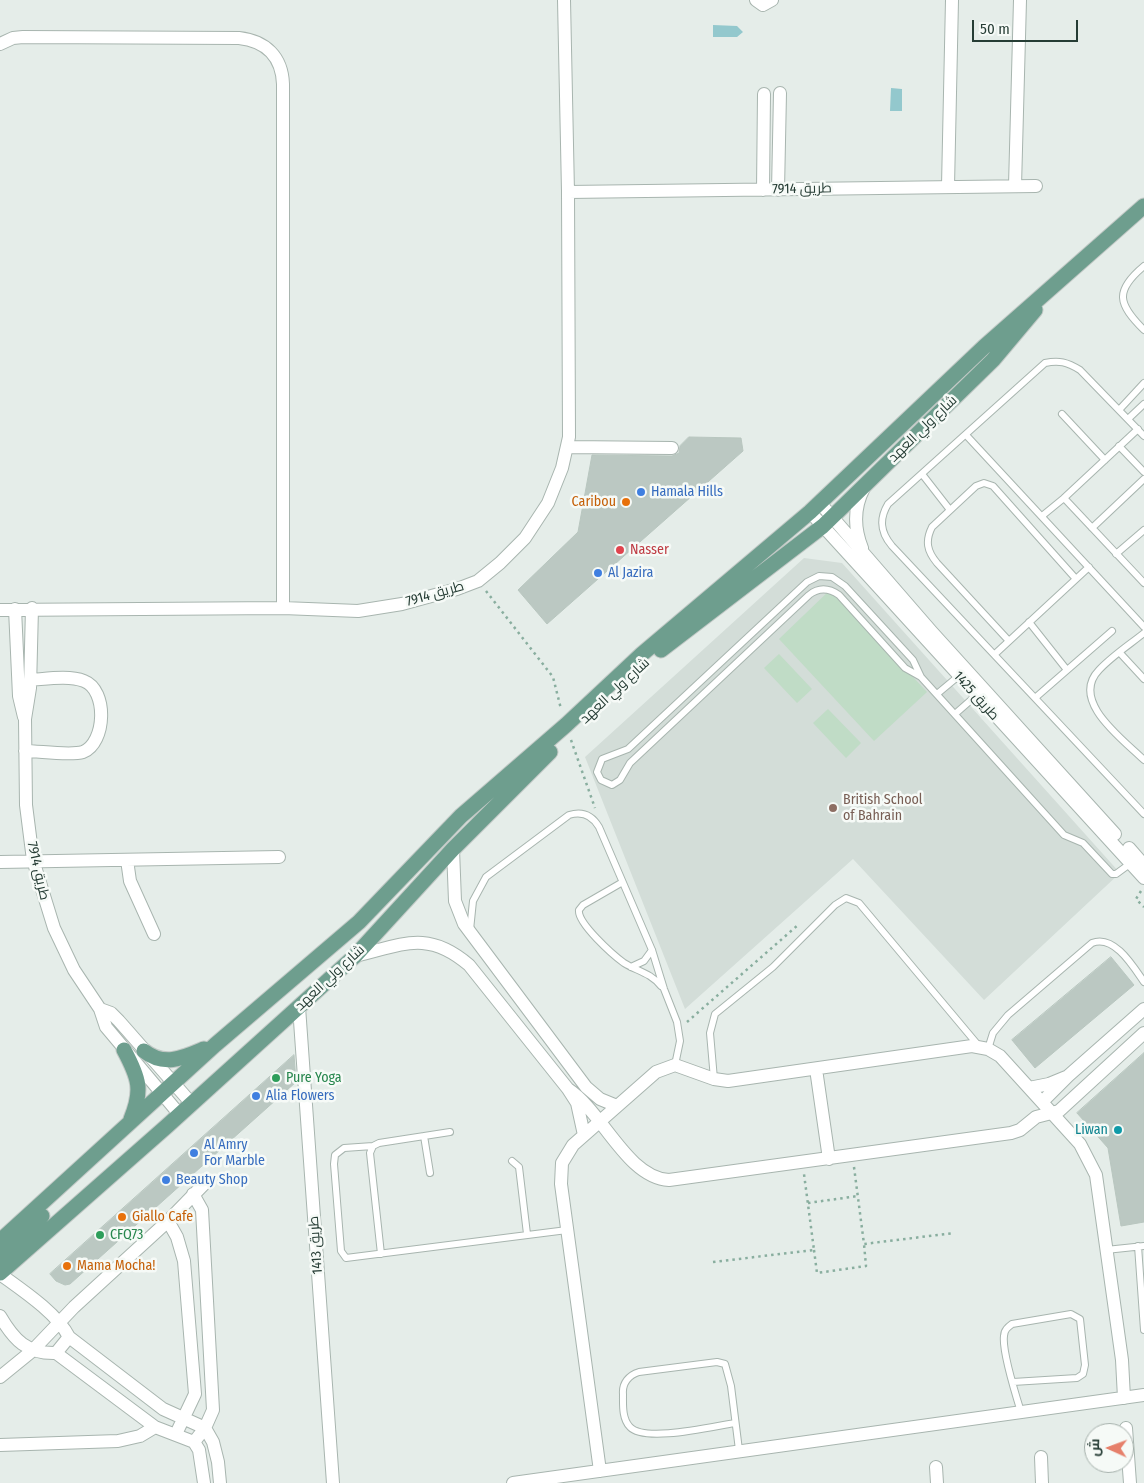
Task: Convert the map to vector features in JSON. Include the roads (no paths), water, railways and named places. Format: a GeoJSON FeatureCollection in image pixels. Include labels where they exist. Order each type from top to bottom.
{"type":"FeatureCollection","features":[{"type":"Feature","properties":{"kind":"main road","name":"شارع ولي العهد"},"geometry":{"type":"LineString","coordinates":[[567,730],[649,648],[815,507],[984,347],[1144,206]]}},
{"type":"Feature","properties":{"kind":"main road","name":"شارع ولي العهد"},"geometry":{"type":"LineString","coordinates":[[180,1115],[355,956],[540,755],[567,730],[646,662],[827,522],[1004,349],[1048,290]]}},
{"type":"Feature","properties":{"kind":"main road","name":"شارع ولي العهد"},"geometry":{"type":"LineString","coordinates":[[161,1094],[215,1045],[359,922],[461,816],[540,755]]}},
{"type":"Feature","properties":{"kind":"main road"},"geometry":{"type":"LineString","coordinates":[[144,1051],[152,1057],[178,1060],[215,1045]]}},
{"type":"Feature","properties":{"kind":"main road"},"geometry":{"type":"LineString","coordinates":[[124,1050],[136,1073],[139,1085],[138,1101],[130,1121]]}},
{"type":"Feature","properties":{"kind":"main road"},"geometry":{"type":"LineString","coordinates":[[0,1241],[161,1094]]}},
{"type":"Feature","properties":{"kind":"main road"},"geometry":{"type":"LineString","coordinates":[[0,1273],[180,1115]]}},
{"type":"Feature","properties":{"kind":"main road"},"geometry":{"type":"LineString","coordinates":[[0,1257],[42,1216],[74,1173]]}},
{"type":"Feature","properties":{"kind":"street","name":"طريق 7914"},"geometry":{"type":"LineString","coordinates":[[0,610],[32,608],[283,608],[358,611],[402,604],[457,589],[478,581],[500,563],[524,538],[548,503],[562,468],[569,437],[568,192],[564,0]]}},
{"type":"Feature","properties":{"kind":"street"},"geometry":{"type":"LineString","coordinates":[[756,0],[763,5],[772,0]]}},
{"type":"Feature","properties":{"kind":"street"},"geometry":{"type":"LineString","coordinates":[[948,186],[952,0]]}},
{"type":"Feature","properties":{"kind":"street"},"geometry":{"type":"LineString","coordinates":[[1015,186],[1020,0]]}},
{"type":"Feature","properties":{"kind":"street"},"geometry":{"type":"LineString","coordinates":[[0,44],[23,37],[239,38],[259,42],[268,48],[280,64],[283,84],[283,608]]}},
{"type":"Feature","properties":{"kind":"street"},"geometry":{"type":"LineString","coordinates":[[763,190],[764,94]]}},
{"type":"Feature","properties":{"kind":"street"},"geometry":{"type":"LineString","coordinates":[[778,190],[780,94]]}},
{"type":"Feature","properties":{"kind":"street","name":"طريق 7914"},"geometry":{"type":"LineString","coordinates":[[568,192],[1036,186]]}},
{"type":"Feature","properties":{"kind":"street"},"geometry":{"type":"LineString","coordinates":[[567,447],[672,448]]}},
{"type":"Feature","properties":{"kind":"street"},"geometry":{"type":"LineString","coordinates":[[864,552],[856,525],[856,511],[859,497],[865,485]]}},
{"type":"Feature","properties":{"kind":"street","name":"طريق 1425"},"geometry":{"type":"LineString","coordinates":[[815,507],[962,673],[1144,865]]}},
{"type":"Feature","properties":{"kind":"street","name":"طريق 1425"},"geometry":{"type":"LineString","coordinates":[[827,522],[864,552],[962,673]]}},
{"type":"Feature","properties":{"kind":"street","name":"طريق 7914"},"geometry":{"type":"LineString","coordinates":[[32,608],[30,680],[25,719],[26,805],[33,860],[46,906],[57,935],[74,970],[100,1009],[106,1026],[124,1050],[180,1115]]}},
{"type":"Feature","properties":{"kind":"street","name":"طريق 7914"},"geometry":{"type":"LineString","coordinates":[[15,609],[19,696],[25,719]]}},
{"type":"Feature","properties":{"kind":"street"},"geometry":{"type":"LineString","coordinates":[[25,751],[83,752],[94,745],[99,731],[99,700],[95,689],[84,681],[30,680]]}},
{"type":"Feature","properties":{"kind":"street","name":"طريق 1425"},"geometry":{"type":"LineString","coordinates":[[980,692],[1144,878]]}},
{"type":"Feature","properties":{"kind":"street"},"geometry":{"type":"LineString","coordinates":[[453,849],[455,901],[469,934],[586,1087],[600,1099],[617,1106]]}},
{"type":"Feature","properties":{"kind":"street"},"geometry":{"type":"LineString","coordinates":[[0,862],[279,857]]}},
{"type":"Feature","properties":{"kind":"street"},"geometry":{"type":"LineString","coordinates":[[127,860],[128,876],[154,934]]}},
{"type":"Feature","properties":{"kind":"street"},"geometry":{"type":"LineString","coordinates":[[355,956],[412,942],[433,943],[452,951],[469,965],[568,1089],[578,1108],[584,1135]]}},
{"type":"Feature","properties":{"kind":"street"},"geometry":{"type":"LineString","coordinates":[[469,965],[484,953]]}},
{"type":"Feature","properties":{"kind":"street","name":"طريق 1413"},"geometry":{"type":"LineString","coordinates":[[299,1007],[333,1483]]}},
{"type":"Feature","properties":{"kind":"street","name":"طريق 7914"},"geometry":{"type":"LineString","coordinates":[[100,1009],[115,1017],[192,1104]]}},
{"type":"Feature","properties":{"kind":"street"},"geometry":{"type":"LineString","coordinates":[[1042,1102],[1068,1076],[1144,1009]]}},
{"type":"Feature","properties":{"kind":"street"},"geometry":{"type":"LineString","coordinates":[[568,1089],[581,1099],[643,1172],[660,1180],[802,1163],[1011,1133],[1020,1130],[1036,1117],[1059,1111],[1144,1033]]}},
{"type":"Feature","properties":{"kind":"street"},"geometry":{"type":"LineString","coordinates":[[600,1471],[561,1184],[562,1163],[570,1149],[584,1135],[656,1072],[675,1065],[714,1079],[738,1080],[983,1048],[1000,1056],[1080,1144],[1090,1159],[1096,1175],[1122,1360],[1124,1398]]}},
{"type":"Feature","properties":{"kind":"street"},"geometry":{"type":"LineString","coordinates":[[816,1069],[829,1159]]}},
{"type":"Feature","properties":{"kind":"street"},"geometry":{"type":"LineString","coordinates":[[1029,1088],[1049,1084],[1068,1076]]}},
{"type":"Feature","properties":{"kind":"street"},"geometry":{"type":"LineString","coordinates":[[0,1377],[32,1351],[168,1221],[207,1181]]}},
{"type":"Feature","properties":{"kind":"street"},"geometry":{"type":"LineString","coordinates":[[193,1194],[202,1210],[213,1410],[205,1428],[194,1442]]}},
{"type":"Feature","properties":{"kind":"street"},"geometry":{"type":"LineString","coordinates":[[168,1221],[177,1237],[184,1262],[195,1394],[176,1434]]}},
{"type":"Feature","properties":{"kind":"street"},"geometry":{"type":"LineString","coordinates":[[0,1273],[30,1296],[59,1324],[69,1337],[163,1408],[205,1428],[213,1442],[218,1462],[220,1483]]}},
{"type":"Feature","properties":{"kind":"street"},"geometry":{"type":"LineString","coordinates":[[0,1316],[16,1339],[32,1351],[56,1353],[155,1427],[194,1442],[199,1450],[204,1483]]}},
{"type":"Feature","properties":{"kind":"street"},"geometry":{"type":"LineString","coordinates":[[56,1353],[69,1337]]}},
{"type":"Feature","properties":{"kind":"street"},"geometry":{"type":"LineString","coordinates":[[513,1483],[1144,1395]]}},
{"type":"Feature","properties":{"kind":"street"},"geometry":{"type":"LineString","coordinates":[[0,1444],[118,1441],[140,1436],[155,1427]]}},
{"type":"Feature","properties":{"kind":"street"},"geometry":{"type":"LineString","coordinates":[[1041,1457],[1042,1483]]}},
{"type":"Feature","properties":{"kind":"street"},"geometry":{"type":"LineString","coordinates":[[936,1467],[937,1483]]}},
{"type":"Feature","properties":{"kind":"lane"},"geometry":{"type":"LineString","coordinates":[[1144,266],[1127,280],[1123,299],[1131,317],[1144,330]]}},
{"type":"Feature","properties":{"kind":"lane"},"geometry":{"type":"LineString","coordinates":[[1144,436],[1080,370],[1069,363],[1057,361],[1045,363],[888,504],[884,512],[882,530],[886,539],[1144,814]]}},
{"type":"Feature","properties":{"kind":"lane"},"geometry":{"type":"LineString","coordinates":[[1119,410],[1144,383]]}},
{"type":"Feature","properties":{"kind":"lane"},"geometry":{"type":"LineString","coordinates":[[1128,419],[1144,404]]}},
{"type":"Feature","properties":{"kind":"lane"},"geometry":{"type":"LineString","coordinates":[[1062,414],[1105,460]]}},
{"type":"Feature","properties":{"kind":"lane"},"geometry":{"type":"LineString","coordinates":[[1042,516],[1138,429]]}},
{"type":"Feature","properties":{"kind":"lane"},"geometry":{"type":"LineString","coordinates":[[966,435],[1144,627]]}},
{"type":"Feature","properties":{"kind":"lane"},"geometry":{"type":"LineString","coordinates":[[1119,446],[1144,472]]}},
{"type":"Feature","properties":{"kind":"lane"},"geometry":{"type":"LineString","coordinates":[[922,474],[950,510]]}},
{"type":"Feature","properties":{"kind":"lane"},"geometry":{"type":"LineString","coordinates":[[1092,528],[1144,479]]}},
{"type":"Feature","properties":{"kind":"lane"},"geometry":{"type":"LineString","coordinates":[[1009,640],[930,555],[927,546],[928,536],[932,527],[976,486],[984,482],[989,484],[1076,579]]}},
{"type":"Feature","properties":{"kind":"lane"},"geometry":{"type":"LineString","coordinates":[[1064,498],[1143,580]]}},
{"type":"Feature","properties":{"kind":"lane"},"geometry":{"type":"LineString","coordinates":[[1116,554],[1144,530]]}},
{"type":"Feature","properties":{"kind":"lane"},"geometry":{"type":"LineString","coordinates":[[995,654],[1089,567]]}},
{"type":"Feature","properties":{"kind":"lane"},"geometry":{"type":"LineString","coordinates":[[921,677],[913,660],[844,586],[832,577],[819,576],[807,582],[628,749],[602,759],[598,768],[598,776],[608,784],[616,784],[623,776],[627,767],[809,595],[818,590],[830,590],[839,595],[905,668],[921,677],[1064,835],[1082,843],[1112,874],[1116,874],[1131,863]]}},
{"type":"Feature","properties":{"kind":"lane"},"geometry":{"type":"LineString","coordinates":[[1029,622],[1067,670]]}},
{"type":"Feature","properties":{"kind":"lane"},"geometry":{"type":"LineString","coordinates":[[1035,698],[1112,631]]}},
{"type":"Feature","properties":{"kind":"lane"},"geometry":{"type":"LineString","coordinates":[[1144,633],[1093,677],[1089,695],[1096,712],[1144,760]]}},
{"type":"Feature","properties":{"kind":"lane"},"geometry":{"type":"LineString","coordinates":[[1120,653],[1144,679]]}},
{"type":"Feature","properties":{"kind":"lane"},"geometry":{"type":"LineString","coordinates":[[937,694],[962,673]]}},
{"type":"Feature","properties":{"kind":"lane"},"geometry":{"type":"LineString","coordinates":[[955,714],[980,692]]}},
{"type":"Feature","properties":{"kind":"lane"},"geometry":{"type":"LineString","coordinates":[[619,754],[627,767]]}},
{"type":"Feature","properties":{"kind":"lane"},"geometry":{"type":"LineString","coordinates":[[469,934],[473,901],[486,877],[569,815],[583,813],[595,821],[652,950],[680,1032],[679,1051],[675,1065]]}},
{"type":"Feature","properties":{"kind":"lane"},"geometry":{"type":"LineString","coordinates":[[621,883],[583,905],[579,910],[579,916],[612,953],[632,967],[652,977],[664,989]]}},
{"type":"Feature","properties":{"kind":"lane"},"geometry":{"type":"LineString","coordinates":[[714,1079],[710,1033],[715,1014],[773,967],[836,905],[846,898],[859,903],[983,1048],[1008,1014],[1092,943],[1110,942],[1144,982]]}},
{"type":"Feature","properties":{"kind":"lane"},"geometry":{"type":"LineString","coordinates":[[632,967],[644,961],[652,950]]}},
{"type":"Feature","properties":{"kind":"lane"},"geometry":{"type":"LineString","coordinates":[[450,1132],[379,1143],[373,1146],[344,1148],[335,1155],[342,1254],[348,1259],[567,1230]]}},
{"type":"Feature","properties":{"kind":"lane"},"geometry":{"type":"LineString","coordinates":[[424,1136],[430,1172]]}},
{"type":"Feature","properties":{"kind":"lane"},"geometry":{"type":"LineString","coordinates":[[373,1146],[370,1153],[381,1254]]}},
{"type":"Feature","properties":{"kind":"lane"},"geometry":{"type":"LineString","coordinates":[[512,1161],[519,1167],[526,1234]]}},
{"type":"Feature","properties":{"kind":"lane"},"geometry":{"type":"LineString","coordinates":[[1106,1250],[1141,1246],[1144,1330]]}},
{"type":"Feature","properties":{"kind":"lane"},"geometry":{"type":"LineString","coordinates":[[1013,1382],[1074,1378],[1082,1374],[1086,1365],[1080,1320],[1071,1314],[1008,1326],[1004,1338],[1013,1382],[1021,1412]]}},
{"type":"Feature","properties":{"kind":"lane"},"geometry":{"type":"LineString","coordinates":[[735,1423],[672,1433],[642,1434],[635,1431],[626,1422],[623,1386],[629,1377],[639,1372],[721,1362],[727,1368],[739,1450]]}},
{"type":"Feature","properties":{"kind":"water"},"geometry":{"type":"Polygon","coordinates":[[[713,25],[737,26],[743,32],[737,37],[713,37],[713,25]]]}},
{"type":"Feature","properties":{"kind":"water"},"geometry":{"type":"Polygon","coordinates":[[[891,88],[902,89],[902,111],[890,111],[891,88]]]}},
{"type":"Feature","properties":{"kind":"place","name":"Hamala Hills"},"geometry":{"type":"Point","coordinates":[641,492]}},
{"type":"Feature","properties":{"kind":"place","name":"Caribou"},"geometry":{"type":"Point","coordinates":[626,502]}},
{"type":"Feature","properties":{"kind":"place","name":"Nasser"},"geometry":{"type":"Point","coordinates":[620,550]}},
{"type":"Feature","properties":{"kind":"place","name":"Al Jazira"},"geometry":{"type":"Point","coordinates":[598,573]}},
{"type":"Feature","properties":{"kind":"place","name":"British School of Bahrain"},"geometry":{"type":"Point","coordinates":[833,808]}},
{"type":"Feature","properties":{"kind":"place","name":"Pure Yoga"},"geometry":{"type":"Point","coordinates":[276,1078]}},
{"type":"Feature","properties":{"kind":"place","name":"Alia Flowers"},"geometry":{"type":"Point","coordinates":[256,1096]}},
{"type":"Feature","properties":{"kind":"place","name":"Liwan"},"geometry":{"type":"Point","coordinates":[1118,1130]}},
{"type":"Feature","properties":{"kind":"place","name":"Al Amry For Marble"},"geometry":{"type":"Point","coordinates":[194,1153]}},
{"type":"Feature","properties":{"kind":"place","name":"Beauty Shop"},"geometry":{"type":"Point","coordinates":[166,1180]}},
{"type":"Feature","properties":{"kind":"place","name":"Giallo Cafe"},"geometry":{"type":"Point","coordinates":[122,1217]}},
{"type":"Feature","properties":{"kind":"place","name":"CFQ73"},"geometry":{"type":"Point","coordinates":[100,1235]}},
{"type":"Feature","properties":{"kind":"place","name":"Mama Mocha!"},"geometry":{"type":"Point","coordinates":[67,1266]}}]}
